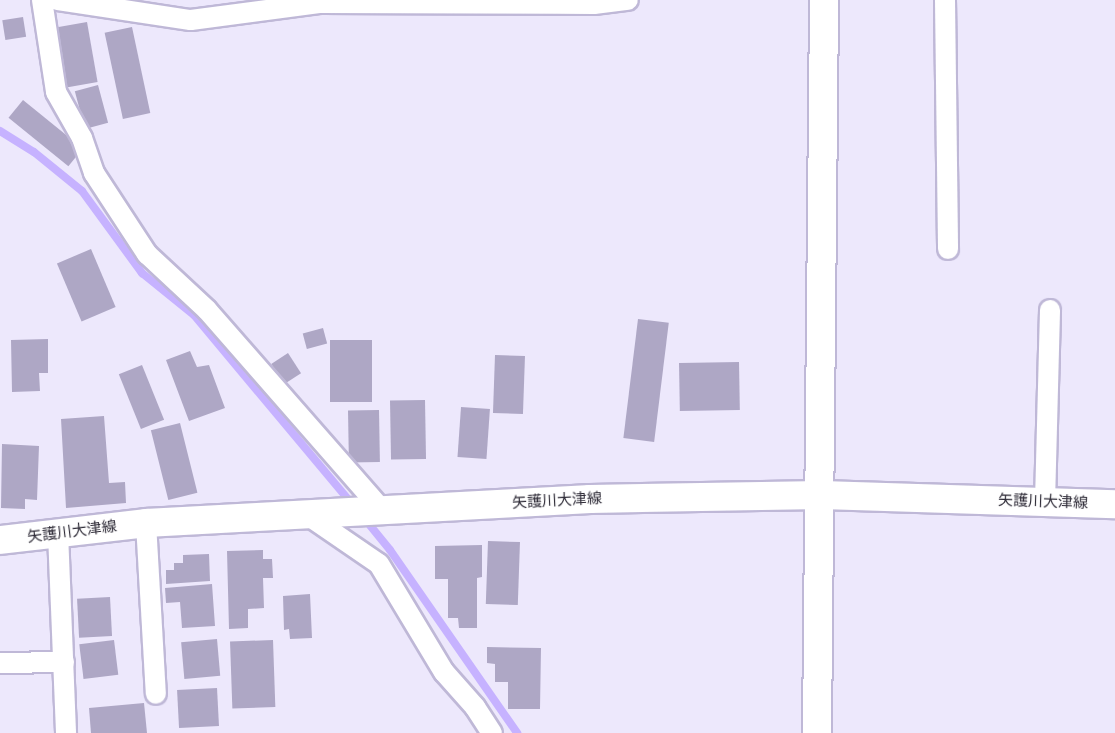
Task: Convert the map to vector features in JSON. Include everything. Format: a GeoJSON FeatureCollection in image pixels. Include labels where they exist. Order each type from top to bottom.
{"type":"FeatureCollection","features":[{"type":"Feature","properties":{"kind":"main road"},"geometry":{"type":"LineString","coordinates":[[817,733],[822,495],[824,0]]}},
{"type":"Feature","properties":{"kind":"main road","name":"矢護川大津線"},"geometry":{"type":"LineString","coordinates":[[0,540],[146,523],[590,499],[822,495],[1115,504]]}},
{"type":"Feature","properties":{"kind":"street"},"geometry":{"type":"LineString","coordinates":[[42,0],[56,92],[82,138],[94,173],[147,254],[207,310],[382,510]]}},
{"type":"Feature","properties":{"kind":"street"},"geometry":{"type":"LineString","coordinates":[[58,0],[191,20],[321,3],[594,4],[628,0]]}},
{"type":"Feature","properties":{"kind":"street"},"geometry":{"type":"LineString","coordinates":[[945,0],[948,249]]}},
{"type":"Feature","properties":{"kind":"street"},"geometry":{"type":"LineString","coordinates":[[1045,502],[1050,310]]}},
{"type":"Feature","properties":{"kind":"street"},"geometry":{"type":"LineString","coordinates":[[306,514],[379,564],[444,672],[475,707],[492,733]]}},
{"type":"Feature","properties":{"kind":"street"},"geometry":{"type":"LineString","coordinates":[[146,523],[156,694]]}},
{"type":"Feature","properties":{"kind":"street"},"geometry":{"type":"LineString","coordinates":[[58,533],[66,733]]}},
{"type":"Feature","properties":{"kind":"street"},"geometry":{"type":"LineString","coordinates":[[0,663],[64,662]]}},
{"type":"Feature","properties":{"kind":"building"},"geometry":{"type":"Polygon","coordinates":[[[23,17],[26,37],[5,40],[2,20],[23,17]]]}},
{"type":"Feature","properties":{"kind":"building"},"geometry":{"type":"Polygon","coordinates":[[[87,22],[98,82],[62,88],[52,28],[87,22]]]}},
{"type":"Feature","properties":{"kind":"building"},"geometry":{"type":"Polygon","coordinates":[[[132,27],[150,113],[123,119],[105,33],[132,27]]]}},
{"type":"Feature","properties":{"kind":"building"},"geometry":{"type":"Polygon","coordinates":[[[98,85],[108,123],[85,129],[75,91],[98,85]]]}},
{"type":"Feature","properties":{"kind":"building"},"geometry":{"type":"Polygon","coordinates":[[[23,100],[83,148],[68,166],[9,118],[23,100]]]}},
{"type":"Feature","properties":{"kind":"building"},"geometry":{"type":"Polygon","coordinates":[[[91,249],[116,307],[82,321],[57,263],[91,249]]]}},
{"type":"Feature","properties":{"kind":"building"},"geometry":{"type":"Polygon","coordinates":[[[638,319],[669,323],[654,442],[623,438],[638,319]]]}},
{"type":"Feature","properties":{"kind":"building"},"geometry":{"type":"Polygon","coordinates":[[[323,328],[327,343],[307,349],[303,333],[323,328]]]}},
{"type":"Feature","properties":{"kind":"building"},"geometry":{"type":"Polygon","coordinates":[[[48,339],[48,373],[39,373],[40,391],[12,392],[11,340],[48,339]]]}},
{"type":"Feature","properties":{"kind":"building"},"geometry":{"type":"Polygon","coordinates":[[[330,340],[372,340],[372,402],[330,402],[330,340]]]}},
{"type":"Feature","properties":{"kind":"building"},"geometry":{"type":"Polygon","coordinates":[[[190,351],[197,367],[209,365],[225,408],[189,421],[166,360],[190,351]]]}},
{"type":"Feature","properties":{"kind":"building"},"geometry":{"type":"Polygon","coordinates":[[[288,353],[301,373],[284,384],[271,364],[288,353]]]}},
{"type":"Feature","properties":{"kind":"building"},"geometry":{"type":"Polygon","coordinates":[[[495,355],[525,356],[523,414],[493,413],[495,355]]]}},
{"type":"Feature","properties":{"kind":"building"},"geometry":{"type":"Polygon","coordinates":[[[739,362],[740,410],[680,411],[679,363],[739,362]]]}},
{"type":"Feature","properties":{"kind":"building"},"geometry":{"type":"Polygon","coordinates":[[[142,365],[164,420],[141,429],[119,374],[142,365]]]}},
{"type":"Feature","properties":{"kind":"building"},"geometry":{"type":"Polygon","coordinates":[[[425,400],[426,459],[391,460],[390,401],[425,400]]]}},
{"type":"Feature","properties":{"kind":"building"},"geometry":{"type":"Polygon","coordinates":[[[461,407],[490,409],[486,459],[458,457],[461,407]]]}},
{"type":"Feature","properties":{"kind":"building"},"geometry":{"type":"Polygon","coordinates":[[[379,410],[380,462],[349,463],[348,411],[379,410]]]}},
{"type":"Feature","properties":{"kind":"building"},"geometry":{"type":"Polygon","coordinates":[[[104,416],[109,483],[125,482],[126,503],[66,508],[61,419],[104,416]]]}},
{"type":"Feature","properties":{"kind":"building"},"geometry":{"type":"Polygon","coordinates":[[[180,423],[197,493],[168,500],[151,430],[180,423]]]}},
{"type":"Feature","properties":{"kind":"building"},"geometry":{"type":"Polygon","coordinates":[[[2,444],[39,446],[37,500],[25,499],[25,509],[1,508],[2,444]]]}},
{"type":"Feature","properties":{"kind":"building"},"geometry":{"type":"Polygon","coordinates":[[[488,541],[520,542],[518,605],[486,604],[488,541]]]}},
{"type":"Feature","properties":{"kind":"building"},"geometry":{"type":"Polygon","coordinates":[[[482,545],[482,577],[477,578],[477,628],[459,628],[458,618],[448,618],[448,579],[435,579],[435,546],[482,545]]]}},
{"type":"Feature","properties":{"kind":"building"},"geometry":{"type":"Polygon","coordinates":[[[263,550],[263,559],[272,559],[273,578],[263,578],[264,608],[248,609],[248,628],[229,629],[227,551],[263,550]]]}},
{"type":"Feature","properties":{"kind":"building"},"geometry":{"type":"Polygon","coordinates":[[[209,554],[210,581],[166,584],[166,570],[174,570],[174,563],[183,563],[183,555],[209,554]]]}},
{"type":"Feature","properties":{"kind":"building"},"geometry":{"type":"Polygon","coordinates":[[[212,584],[215,626],[182,628],[180,602],[166,603],[165,588],[212,584]]]}},
{"type":"Feature","properties":{"kind":"building"},"geometry":{"type":"Polygon","coordinates":[[[310,594],[312,638],[290,639],[289,629],[284,630],[283,596],[310,594]]]}},
{"type":"Feature","properties":{"kind":"building"},"geometry":{"type":"Polygon","coordinates":[[[110,597],[112,636],[79,638],[77,599],[110,597]]]}},
{"type":"Feature","properties":{"kind":"building"},"geometry":{"type":"Polygon","coordinates":[[[217,639],[220,676],[184,679],[181,642],[217,639]]]}},
{"type":"Feature","properties":{"kind":"building"},"geometry":{"type":"Polygon","coordinates":[[[114,640],[118,675],[84,679],[79,644],[114,640]]]}},
{"type":"Feature","properties":{"kind":"building"},"geometry":{"type":"Polygon","coordinates":[[[273,640],[275,707],[232,708],[230,642],[273,640]]]}},
{"type":"Feature","properties":{"kind":"building"},"geometry":{"type":"Polygon","coordinates":[[[487,647],[541,648],[540,709],[508,709],[508,682],[495,682],[495,664],[487,663],[487,647]]]}},
{"type":"Feature","properties":{"kind":"building"},"geometry":{"type":"Polygon","coordinates":[[[217,688],[219,726],[179,728],[177,690],[217,688]]]}},
{"type":"Feature","properties":{"kind":"building"},"geometry":{"type":"Polygon","coordinates":[[[144,703],[147,733],[91,733],[89,708],[144,703]]]}},
{"type":"Feature","properties":{"kind":"waterway"},"geometry":{"type":"LineString","coordinates":[[0,131],[34,152],[82,191],[142,273],[194,315],[353,505]]}},
{"type":"Feature","properties":{"kind":"waterway"},"geometry":{"type":"LineString","coordinates":[[364,518],[390,550],[517,733]]}}]}
